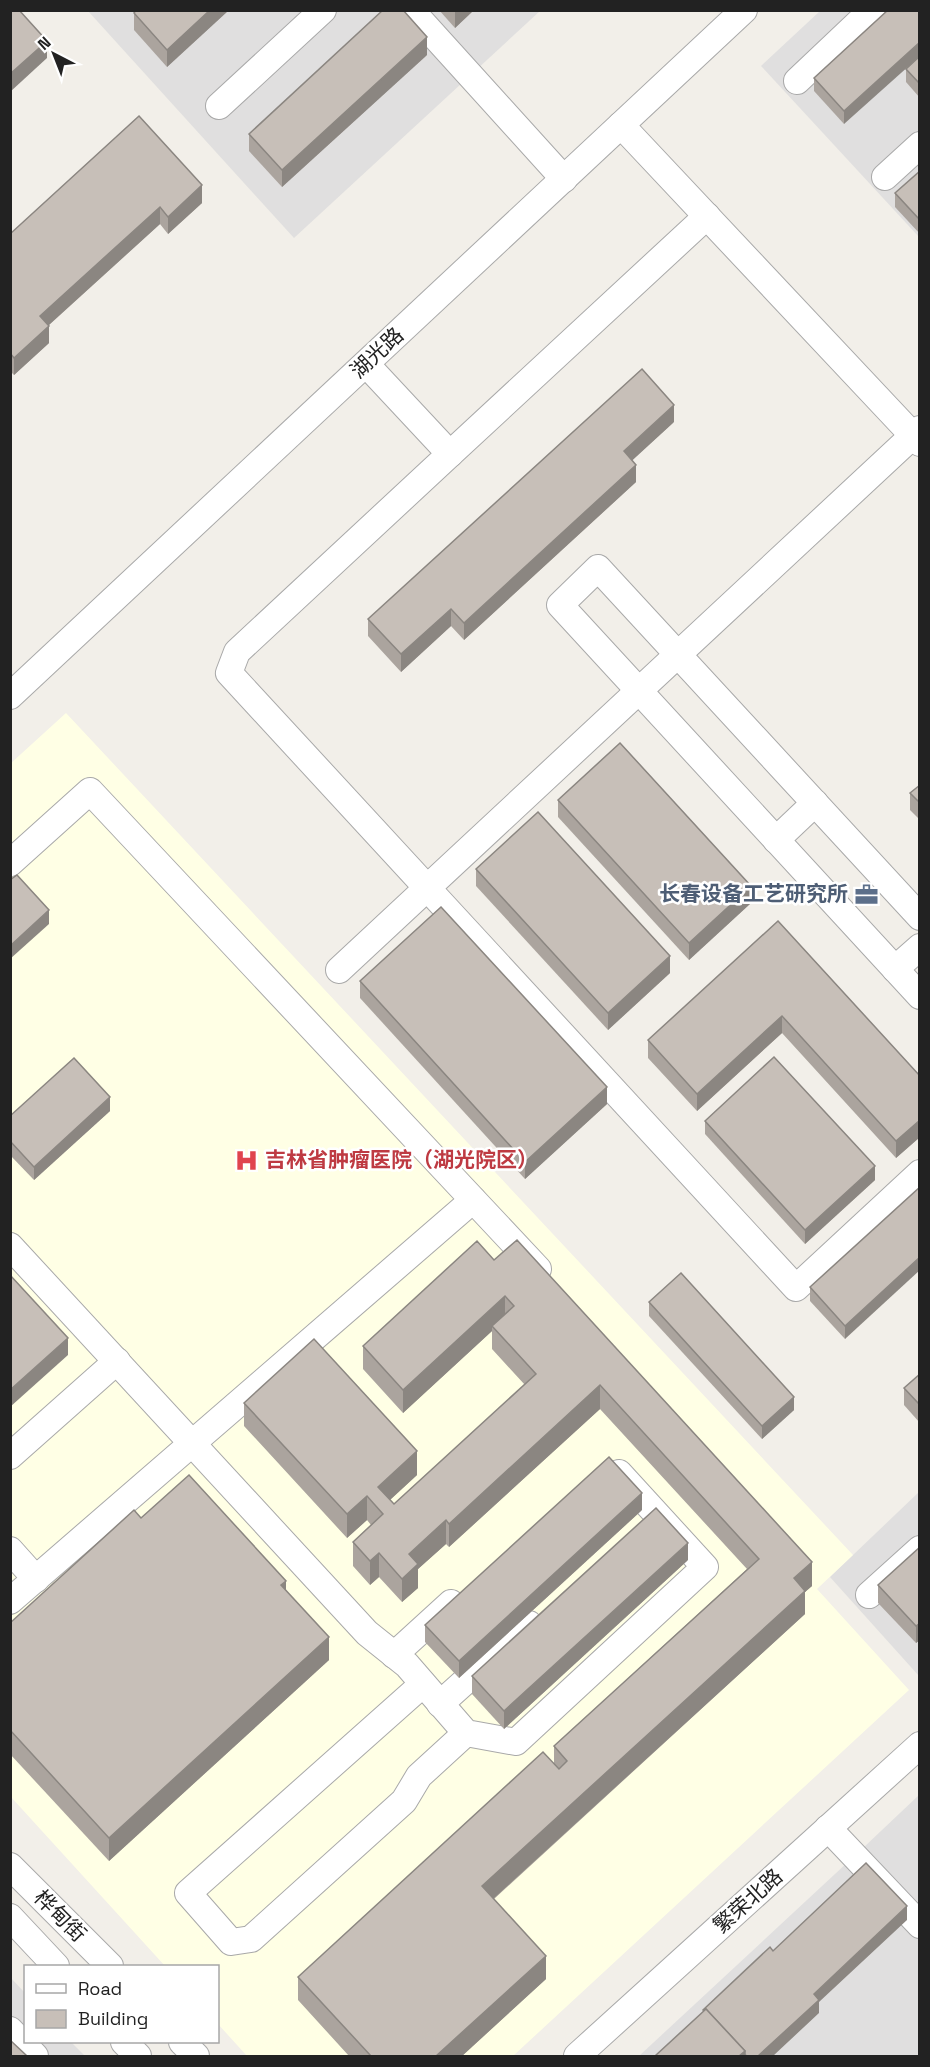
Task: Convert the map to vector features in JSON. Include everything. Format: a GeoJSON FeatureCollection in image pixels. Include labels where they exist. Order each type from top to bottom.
{"type":"FeatureCollection","features":[{"type":"Feature","properties":{"kind":"street"},"geometry":{"type":"LineString","coordinates":[[219,106],[323,10]]}},
{"type":"Feature","properties":{"kind":"street"},"geometry":{"type":"LineString","coordinates":[[411,10],[564,179]]}},
{"type":"Feature","properties":{"kind":"street","name":"湖光路"},"geometry":{"type":"LineString","coordinates":[[10,696],[744,10]]}},
{"type":"Feature","properties":{"kind":"street"},"geometry":{"type":"LineString","coordinates":[[797,81],[872,10]]}},
{"type":"Feature","properties":{"kind":"street"},"geometry":{"type":"LineString","coordinates":[[339,970],[639,690],[917,436],[621,125]]}},
{"type":"Feature","properties":{"kind":"street"},"geometry":{"type":"LineString","coordinates":[[885,177],[920,145]]}},
{"type":"Feature","properties":{"kind":"street"},"geometry":{"type":"LineString","coordinates":[[707,216],[237,652],[229,673],[796,1288],[920,1173]]}},
{"type":"Feature","properties":{"kind":"street"},"geometry":{"type":"LineString","coordinates":[[366,364],[450,454]]}},
{"type":"Feature","properties":{"kind":"street"},"geometry":{"type":"LineString","coordinates":[[920,917],[598,568],[560,604],[920,996]]}},
{"type":"Feature","properties":{"kind":"street"},"geometry":{"type":"LineString","coordinates":[[10,863],[90,791],[553,1285]]}},
{"type":"Feature","properties":{"kind":"street"},"geometry":{"type":"LineString","coordinates":[[776,840],[815,803]]}},
{"type":"Feature","properties":{"kind":"street"},"geometry":{"type":"LineString","coordinates":[[895,969],[920,946]]}},
{"type":"Feature","properties":{"kind":"street"},"geometry":{"type":"LineString","coordinates":[[10,1601],[473,1200]]}},
{"type":"Feature","properties":{"kind":"street"},"geometry":{"type":"LineString","coordinates":[[11,1247],[367,1634],[406,1665],[466,1733],[516,1742],[705,1567],[645,1520],[608,1460],[600,1468]]}},
{"type":"Feature","properties":{"kind":"street"},"geometry":{"type":"LineString","coordinates":[[10,1456],[117,1361]]}},
{"type":"Feature","properties":{"kind":"street"},"geometry":{"type":"LineString","coordinates":[[869,1595],[920,1549]]}},
{"type":"Feature","properties":{"kind":"street"},"geometry":{"type":"LineString","coordinates":[[10,1550],[36,1579]]}},
{"type":"Feature","properties":{"kind":"street"},"geometry":{"type":"LineString","coordinates":[[394,1655],[471,1585]]}},
{"type":"Feature","properties":{"kind":"street"},"geometry":{"type":"LineString","coordinates":[[441,1704],[547,1608]]}},
{"type":"Feature","properties":{"kind":"street"},"geometry":{"type":"LineString","coordinates":[[423,1684],[188,1893],[231,1942],[251,1939],[404,1801],[419,1776],[466,1733]]}},
{"type":"Feature","properties":{"kind":"street","name":"繁荣北路"},"geometry":{"type":"LineString","coordinates":[[577,2056],[920,1745]]}},
{"type":"Feature","properties":{"kind":"street"},"geometry":{"type":"LineString","coordinates":[[828,1828],[920,1925]]}},
{"type":"Feature","properties":{"kind":"street","name":"桦甸街"},"geometry":{"type":"LineString","coordinates":[[10,1866],[109,1965]]}},
{"type":"Feature","properties":{"kind":"street","name":"桦甸街"},"geometry":{"type":"LineString","coordinates":[[10,1917],[55,1965]]}},
{"type":"Feature","properties":{"kind":"street"},"geometry":{"type":"LineString","coordinates":[[10,2030],[34,2056]]}},
{"type":"Feature","properties":{"kind":"street"},"geometry":{"type":"LineString","coordinates":[[125,2043],[138,2056]]}},
{"type":"Feature","properties":{"kind":"street"},"geometry":{"type":"LineString","coordinates":[[183,2043],[196,2056]]}},
{"type":"Feature","properties":{"kind":"shaded area"},"geometry":{"type":"Polygon","coordinates":[[[88,11],[540,11],[294,238],[88,11]]]}},
{"type":"Feature","properties":{"kind":"shaded area"},"geometry":{"type":"Polygon","coordinates":[[[820,11],[919,11],[919,237],[761,66],[820,11]]]}},
{"type":"Feature","properties":{"kind":"shaded area","name":"吉林省肿瘤医院（湖光院区）"},"geometry":{"type":"Polygon","coordinates":[[[66,713],[853,1555],[817,1589],[909,1690],[513,2056],[247,2056],[219,2025],[219,1965],[164,1965],[11,1797],[10,764],[66,713]]]}},
{"type":"Feature","properties":{"kind":"shaded area"},"geometry":{"type":"Polygon","coordinates":[[[919,1492],[919,1676],[830,1577],[919,1492]]]}},
{"type":"Feature","properties":{"kind":"shaded area"},"geometry":{"type":"Polygon","coordinates":[[[919,1795],[919,2056],[639,2056],[863,1848],[919,1795]]]}},
{"type":"Feature","properties":{"kind":"shaded area"},"geometry":{"type":"Polygon","coordinates":[[[10,1977],[24,1992],[24,2043],[72,2043],[85,2056],[11,2056],[10,1977]]]}},
{"type":"Feature","properties":{"kind":"building"},"geometry":{"type":"Polygon","coordinates":[[[10,10],[19,10],[47,41],[10,74],[10,10]]]}},
{"type":"Feature","properties":{"kind":"building"},"geometry":{"type":"Polygon","coordinates":[[[136,10],[210,10],[167,50],[134,13],[136,10]]]}},
{"type":"Feature","properties":{"kind":"building"},"geometry":{"type":"Polygon","coordinates":[[[383,10],[403,10],[427,37],[282,170],[249,134],[383,10]]]}},
{"type":"Feature","properties":{"kind":"building"},"geometry":{"type":"Polygon","coordinates":[[[888,10],[920,10],[920,42],[844,111],[814,78],[888,10]]]}},
{"type":"Feature","properties":{"kind":"building"},"geometry":{"type":"Polygon","coordinates":[[[920,56],[920,84],[906,69],[920,56]]]}},
{"type":"Feature","properties":{"kind":"building"},"geometry":{"type":"Polygon","coordinates":[[[139,116],[202,185],[168,217],[160,207],[40,316],[49,326],[14,358],[10,353],[10,234],[139,116]]]}},
{"type":"Feature","properties":{"kind":"building"},"geometry":{"type":"Polygon","coordinates":[[[920,171],[920,220],[895,193],[920,171]]]}},
{"type":"Feature","properties":{"kind":"building"},"geometry":{"type":"Polygon","coordinates":[[[642,369],[674,405],[624,451],[636,465],[464,623],[451,609],[401,654],[368,619],[642,369]]]}},
{"type":"Feature","properties":{"kind":"building"},"geometry":{"type":"Polygon","coordinates":[[[620,743],[751,886],[689,943],[558,800],[620,743]]]}},
{"type":"Feature","properties":{"kind":"building"},"geometry":{"type":"Polygon","coordinates":[[[920,785],[920,803],[910,793],[920,785]]]}},
{"type":"Feature","properties":{"kind":"building"},"geometry":{"type":"Polygon","coordinates":[[[538,812],[670,956],[608,1013],[476,869],[538,812]]]}},
{"type":"Feature","properties":{"kind":"building"},"geometry":{"type":"Polygon","coordinates":[[[17,875],[49,910],[10,946],[10,880],[17,875]]]}},
{"type":"Feature","properties":{"kind":"building"},"geometry":{"type":"Polygon","coordinates":[[[441,907],[607,1087],[525,1162],[360,981],[441,907]]]}},
{"type":"Feature","properties":{"kind":"building"},"geometry":{"type":"Polygon","coordinates":[[[778,921],[920,1076],[920,1120],[896,1141],[782,1016],[697,1094],[648,1040],[778,921]]]}},
{"type":"Feature","properties":{"kind":"building"},"geometry":{"type":"Polygon","coordinates":[[[774,1057],[875,1166],[805,1230],[705,1121],[774,1057]]]}},
{"type":"Feature","properties":{"kind":"building"},"geometry":{"type":"Polygon","coordinates":[[[74,1058],[110,1097],[34,1167],[10,1141],[10,1116],[74,1058]]]}},
{"type":"Feature","properties":{"kind":"building"},"geometry":{"type":"Polygon","coordinates":[[[920,1187],[920,1257],[845,1326],[810,1287],[920,1187]]]}},
{"type":"Feature","properties":{"kind":"building"},"geometry":{"type":"Polygon","coordinates":[[[517,1240],[812,1562],[794,1578],[805,1591],[482,1886],[546,1956],[436,2056],[371,2056],[298,1977],[543,1752],[559,1769],[567,1761],[554,1746],[759,1559],[600,1385],[449,1524],[446,1520],[409,1554],[418,1564],[402,1579],[379,1553],[370,1561],[353,1542],[383,1514],[367,1496],[347,1514],[244,1403],[314,1339],[417,1451],[378,1487],[394,1504],[536,1374],[492,1326],[514,1306],[505,1296],[403,1390],[363,1346],[477,1241],[494,1260],[517,1240]]]}},
{"type":"Feature","properties":{"kind":"building"},"geometry":{"type":"Polygon","coordinates":[[[681,1273],[794,1397],[762,1426],[649,1302],[681,1273]]]}},
{"type":"Feature","properties":{"kind":"building"},"geometry":{"type":"Polygon","coordinates":[[[10,1275],[68,1338],[10,1390],[10,1275]]]}},
{"type":"Feature","properties":{"kind":"building"},"geometry":{"type":"Polygon","coordinates":[[[920,1374],[920,1405],[904,1388],[920,1374]]]}},
{"type":"Feature","properties":{"kind":"building"},"geometry":{"type":"Polygon","coordinates":[[[609,1457],[642,1493],[459,1661],[425,1625],[609,1457]]]}},
{"type":"Feature","properties":{"kind":"building"},"geometry":{"type":"Polygon","coordinates":[[[189,1475],[286,1581],[281,1585],[329,1637],[109,1838],[10,1730],[10,1623],[134,1510],[141,1518],[189,1475]]]}},
{"type":"Feature","properties":{"kind":"building"},"geometry":{"type":"Polygon","coordinates":[[[656,1508],[688,1543],[504,1711],[472,1676],[656,1508]]]}},
{"type":"Feature","properties":{"kind":"building"},"geometry":{"type":"Polygon","coordinates":[[[920,1547],[920,1623],[916,1626],[878,1585],[920,1547]]]}},
{"type":"Feature","properties":{"kind":"building"},"geometry":{"type":"Polygon","coordinates":[[[866,1863],[907,1906],[814,1994],[819,2000],[758,2056],[745,2055],[745,2051],[706,2009],[703,2010],[770,1947],[773,1951],[866,1863]]]}},
{"type":"Feature","properties":{"kind":"building"},"geometry":{"type":"Polygon","coordinates":[[[706,2009],[745,2051],[739,2056],[655,2056],[706,2009]]]}},
{"type":"Feature","properties":{"kind":"building"},"geometry":{"type":"Polygon","coordinates":[[[10,2040],[27,2056],[10,2056],[10,2040]]]}},
{"type":"Feature","properties":{"kind":"place","name":"长春设备工艺研究所"},"geometry":{"type":"Point","coordinates":[866,894]}},
{"type":"Feature","properties":{"kind":"place","name":"吉林省肿瘤医院（湖光院区）"},"geometry":{"type":"Point","coordinates":[247,1160]}}]}
